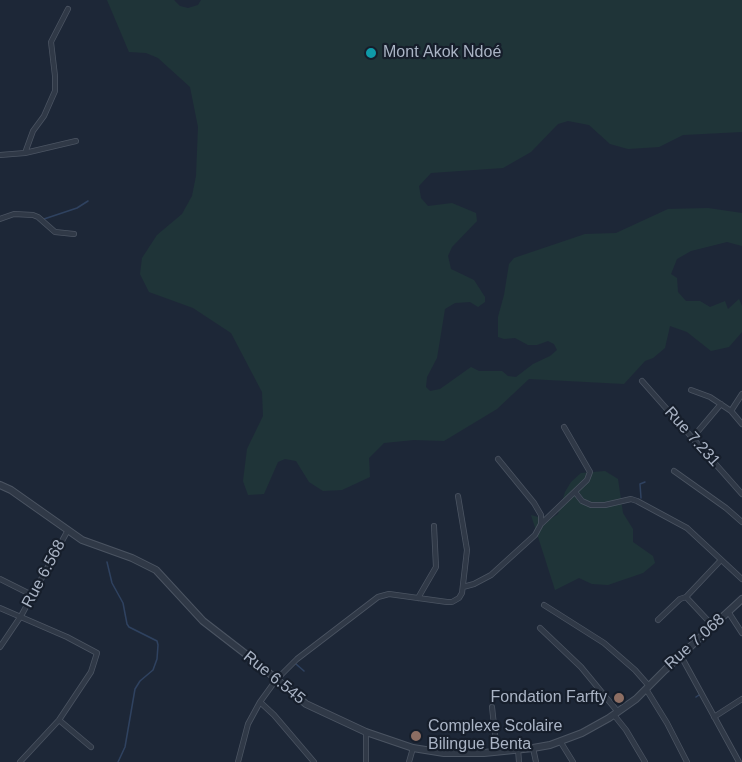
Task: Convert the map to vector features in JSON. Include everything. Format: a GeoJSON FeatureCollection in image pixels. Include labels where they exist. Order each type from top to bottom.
{"type":"FeatureCollection","features":[{"type":"Feature","properties":{"kind":"street"},"geometry":{"type":"LineString","coordinates":[[25,153],[33,131],[44,116],[55,92],[51,42],[68,9]]}},
{"type":"Feature","properties":{"kind":"street"},"geometry":{"type":"LineString","coordinates":[[0,155],[25,153],[75,141]]}},
{"type":"Feature","properties":{"kind":"street"},"geometry":{"type":"LineString","coordinates":[[0,219],[14,214],[33,215],[55,232],[74,234]]}},
{"type":"Feature","properties":{"kind":"street","name":"Rue 7.231"},"geometry":{"type":"LineString","coordinates":[[642,381],[742,494]]}},
{"type":"Feature","properties":{"kind":"street"},"geometry":{"type":"LineString","coordinates":[[692,390],[721,404],[731,411],[742,424]]}},
{"type":"Feature","properties":{"kind":"street"},"geometry":{"type":"LineString","coordinates":[[731,411],[742,394]]}},
{"type":"Feature","properties":{"kind":"street"},"geometry":{"type":"LineString","coordinates":[[699,430],[721,404]]}},
{"type":"Feature","properties":{"kind":"street"},"geometry":{"type":"LineString","coordinates":[[463,586],[474,584],[491,575],[535,536],[541,524],[587,480],[590,474],[564,427]]}},
{"type":"Feature","properties":{"kind":"street"},"geometry":{"type":"LineString","coordinates":[[498,459],[534,503],[541,515],[541,524]]}},
{"type":"Feature","properties":{"kind":"street"},"geometry":{"type":"LineString","coordinates":[[674,471],[742,522]]}},
{"type":"Feature","properties":{"kind":"street","name":"Rue 6.545"},"geometry":{"type":"LineString","coordinates":[[0,484],[82,540],[132,558],[156,570],[202,621],[306,704],[366,732],[413,748],[444,753],[497,752],[533,748],[560,741],[582,733],[616,713],[636,699],[647,687]]}},
{"type":"Feature","properties":{"kind":"street"},"geometry":{"type":"LineString","coordinates":[[575,492],[582,501],[591,505],[606,505],[631,499],[637,501],[687,528],[742,579]]}},
{"type":"Feature","properties":{"kind":"street"},"geometry":{"type":"LineString","coordinates":[[237,762],[248,724],[276,680],[297,659],[378,597],[389,594],[452,602],[459,598],[463,586],[467,550],[458,496]]}},
{"type":"Feature","properties":{"kind":"street"},"geometry":{"type":"LineString","coordinates":[[418,598],[436,567],[434,526]]}},
{"type":"Feature","properties":{"kind":"street","name":"Rue 6.568"},"geometry":{"type":"LineString","coordinates":[[0,647],[21,616],[68,531]]}},
{"type":"Feature","properties":{"kind":"street"},"geometry":{"type":"LineString","coordinates":[[658,620],[680,599],[686,597],[722,560]]}},
{"type":"Feature","properties":{"kind":"street"},"geometry":{"type":"LineString","coordinates":[[0,579],[32,595]]}},
{"type":"Feature","properties":{"kind":"street"},"geometry":{"type":"LineString","coordinates":[[686,597],[714,627]]}},
{"type":"Feature","properties":{"kind":"street","name":"Rue 7.068"},"geometry":{"type":"LineString","coordinates":[[647,687],[742,599]]}},
{"type":"Feature","properties":{"kind":"street"},"geometry":{"type":"LineString","coordinates":[[544,605],[604,643],[635,670],[668,723],[687,762]]}},
{"type":"Feature","properties":{"kind":"street"},"geometry":{"type":"LineString","coordinates":[[0,608],[97,653],[91,672],[59,720],[20,762]]}},
{"type":"Feature","properties":{"kind":"street"},"geometry":{"type":"LineString","coordinates":[[729,613],[742,633]]}},
{"type":"Feature","properties":{"kind":"street"},"geometry":{"type":"LineString","coordinates":[[540,628],[581,667],[616,713],[645,762]]}},
{"type":"Feature","properties":{"kind":"street"},"geometry":{"type":"LineString","coordinates":[[681,656],[738,760],[742,754]]}},
{"type":"Feature","properties":{"kind":"street"},"geometry":{"type":"LineString","coordinates":[[714,717],[742,699]]}},
{"type":"Feature","properties":{"kind":"street"},"geometry":{"type":"LineString","coordinates":[[260,702],[314,762]]}},
{"type":"Feature","properties":{"kind":"street"},"geometry":{"type":"LineString","coordinates":[[492,707],[497,752]]}},
{"type":"Feature","properties":{"kind":"street"},"geometry":{"type":"LineString","coordinates":[[59,720],[91,747]]}},
{"type":"Feature","properties":{"kind":"street"},"geometry":{"type":"LineString","coordinates":[[366,732],[366,762]]}},
{"type":"Feature","properties":{"kind":"street"},"geometry":{"type":"LineString","coordinates":[[560,741],[573,762]]}},
{"type":"Feature","properties":{"kind":"street"},"geometry":{"type":"LineString","coordinates":[[410,762],[413,748]]}},
{"type":"Feature","properties":{"kind":"street"},"geometry":{"type":"LineString","coordinates":[[533,748],[536,762]]}},
{"type":"Feature","properties":{"kind":"street"},"geometry":{"type":"LineString","coordinates":[[518,749],[519,762]]}},
{"type":"Feature","properties":{"kind":"green space"},"geometry":{"type":"Polygon","coordinates":[[[107,0],[174,0],[180,6],[188,8],[198,5],[201,0],[742,0],[742,132],[683,135],[659,147],[628,149],[610,144],[589,125],[568,121],[558,124],[531,152],[503,168],[431,173],[419,186],[421,198],[428,206],[452,203],[476,213],[477,221],[452,247],[448,256],[451,269],[474,280],[485,297],[485,302],[478,307],[470,302],[455,303],[445,309],[437,358],[427,377],[426,387],[430,391],[440,389],[471,367],[479,371],[502,371],[508,376],[516,377],[557,350],[554,344],[548,341],[528,345],[515,338],[498,337],[498,317],[509,264],[514,258],[585,234],[616,233],[668,209],[708,208],[742,213],[742,246],[727,242],[691,251],[677,259],[671,274],[677,278],[678,292],[686,301],[700,301],[710,307],[725,301],[728,309],[739,299],[742,306],[742,332],[729,347],[711,351],[687,332],[670,326],[665,348],[653,358],[645,361],[624,384],[529,379],[497,409],[444,441],[414,440],[384,443],[369,458],[370,477],[342,490],[323,491],[309,482],[296,461],[285,459],[278,462],[264,494],[248,495],[243,481],[247,449],[263,416],[262,392],[231,333],[193,308],[149,292],[140,274],[142,258],[157,235],[182,214],[192,196],[196,176],[198,127],[190,87],[158,58],[146,53],[129,52],[107,0]]]}},
{"type":"Feature","properties":{"kind":"green space"},"geometry":{"type":"Polygon","coordinates":[[[605,471],[618,479],[623,513],[633,529],[633,542],[653,556],[655,563],[643,573],[608,585],[592,584],[579,578],[555,590],[531,515],[549,520],[558,514],[565,492],[571,482],[581,473],[605,471]]]}},
{"type":"Feature","properties":{"kind":"waterway"},"geometry":{"type":"LineString","coordinates":[[44,219],[77,208],[88,201]]}},
{"type":"Feature","properties":{"kind":"waterway"},"geometry":{"type":"LineString","coordinates":[[641,498],[640,484],[645,482]]}},
{"type":"Feature","properties":{"kind":"waterway"},"geometry":{"type":"LineString","coordinates":[[107,562],[112,583],[123,603],[127,624],[157,641],[158,645],[153,670],[140,681],[135,689],[125,747],[118,762]]}},
{"type":"Feature","properties":{"kind":"waterway"},"geometry":{"type":"LineString","coordinates":[[296,664],[304,671]]}},
{"type":"Feature","properties":{"kind":"place","name":"Mont Akok Ndoé"},"geometry":{"type":"Point","coordinates":[371,53]}},
{"type":"Feature","properties":{"kind":"place","name":"Fondation Farfty"},"geometry":{"type":"Point","coordinates":[619,698]}},
{"type":"Feature","properties":{"kind":"place","name":"Complexe Scolaire Bilingue Benta"},"geometry":{"type":"Point","coordinates":[416,736]}}]}
